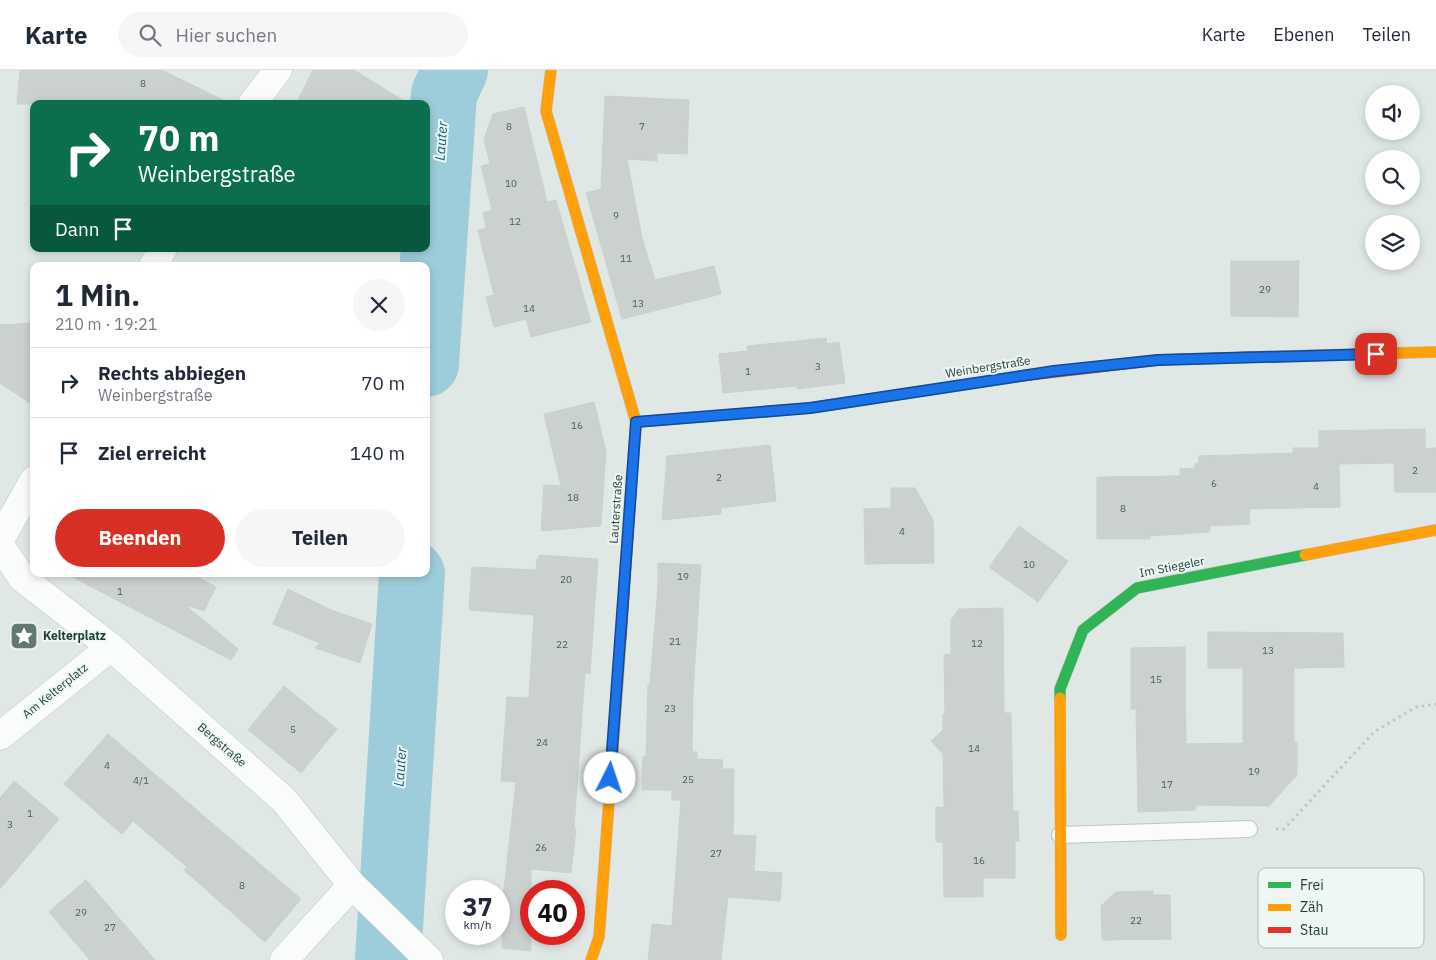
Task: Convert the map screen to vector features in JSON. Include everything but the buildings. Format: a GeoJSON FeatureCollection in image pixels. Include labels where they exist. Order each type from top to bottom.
{"type":"FeatureCollection","features":[{"type":"Feature","properties":{"kind":"street"},"geometry":{"type":"LineString","coordinates":[[255,100],[278,70]]}},
{"type":"Feature","properties":{"kind":"street","name":"Lauterstraße"},"geometry":{"type":"LineString","coordinates":[[550,70],[546,111],[636,422],[599,937],[591,960]]}},
{"type":"Feature","properties":{"kind":"street","name":"Weinbergstraße"},"geometry":{"type":"LineString","coordinates":[[636,422],[810,408],[1054,371],[1158,360],[1436,352]]}},
{"type":"Feature","properties":{"kind":"street"},"geometry":{"type":"LineString","coordinates":[[0,540],[30,487]]}},
{"type":"Feature","properties":{"kind":"street","name":"Im Stiegeler"},"geometry":{"type":"LineString","coordinates":[[1060,935],[1060,689],[1083,630],[1137,588],[1436,530]]}},
{"type":"Feature","properties":{"kind":"street","name":"Bergstraße"},"geometry":{"type":"LineString","coordinates":[[0,545],[22,578],[111,646],[284,800],[352,884],[429,960]]}},
{"type":"Feature","properties":{"kind":"street","name":"Am Kelterplatz"},"geometry":{"type":"LineString","coordinates":[[0,736],[111,646]]}},
{"type":"Feature","properties":{"kind":"street"},"geometry":{"type":"LineString","coordinates":[[284,960],[352,884]]}},
{"type":"Feature","properties":{"kind":"lane"},"geometry":{"type":"LineString","coordinates":[[1060,835],[1249,829]]}},
{"type":"Feature","properties":{"kind":"path"},"geometry":{"type":"LineString","coordinates":[[1249,829],[1284,829],[1374,732],[1416,707],[1436,704]]}},
{"type":"Feature","properties":{"kind":"waterway","name":"Lauter"},"geometry":{"type":"LineString","coordinates":[[430,304],[444,94],[455,70]]}},
{"type":"Feature","properties":{"kind":"waterway","name":"Lauter"},"geometry":{"type":"LineString","coordinates":[[388,960],[412,577]]}},
{"type":"Feature","properties":{"kind":"traffic: fast"},"geometry":{"type":"LineString","coordinates":[[636,422],[810,408],[1021,376]]}},
{"type":"Feature","properties":{"kind":"traffic: fast"},"geometry":{"type":"LineString","coordinates":[[1060,698],[1060,689],[1083,630],[1137,588],[1305,555]]}},
{"type":"Feature","properties":{"kind":"traffic: slow"},"geometry":{"type":"LineString","coordinates":[[551,70],[546,111],[636,422],[632,477]]}},
{"type":"Feature","properties":{"kind":"traffic: slow"},"geometry":{"type":"LineString","coordinates":[[1252,357],[1436,352]]}},
{"type":"Feature","properties":{"kind":"traffic: slow"},"geometry":{"type":"LineString","coordinates":[[1305,555],[1436,530]]}},
{"type":"Feature","properties":{"kind":"traffic: slow"},"geometry":{"type":"LineString","coordinates":[[591,960],[599,937],[621,638]]}},
{"type":"Feature","properties":{"kind":"traffic: slow"},"geometry":{"type":"LineString","coordinates":[[1060,698],[1061,935]]}},
{"type":"Feature","properties":{"kind":"traffic: jam"},"geometry":{"type":"LineString","coordinates":[[1021,376],[1158,360],[1252,357]]}},
{"type":"Feature","properties":{"kind":"traffic: jam"},"geometry":{"type":"LineString","coordinates":[[621,638],[632,477]]}},
{"type":"Feature","properties":{"kind":"place","name":"Kelterplatz"},"geometry":{"type":"Point","coordinates":[24,636]}},
{"type":"Feature","properties":{"kind":"route"},"geometry":{"type":"LineString","coordinates":[[610,778],[636,422],[810,408],[1054,371],[1158,360],[1376,354]]}}]}
